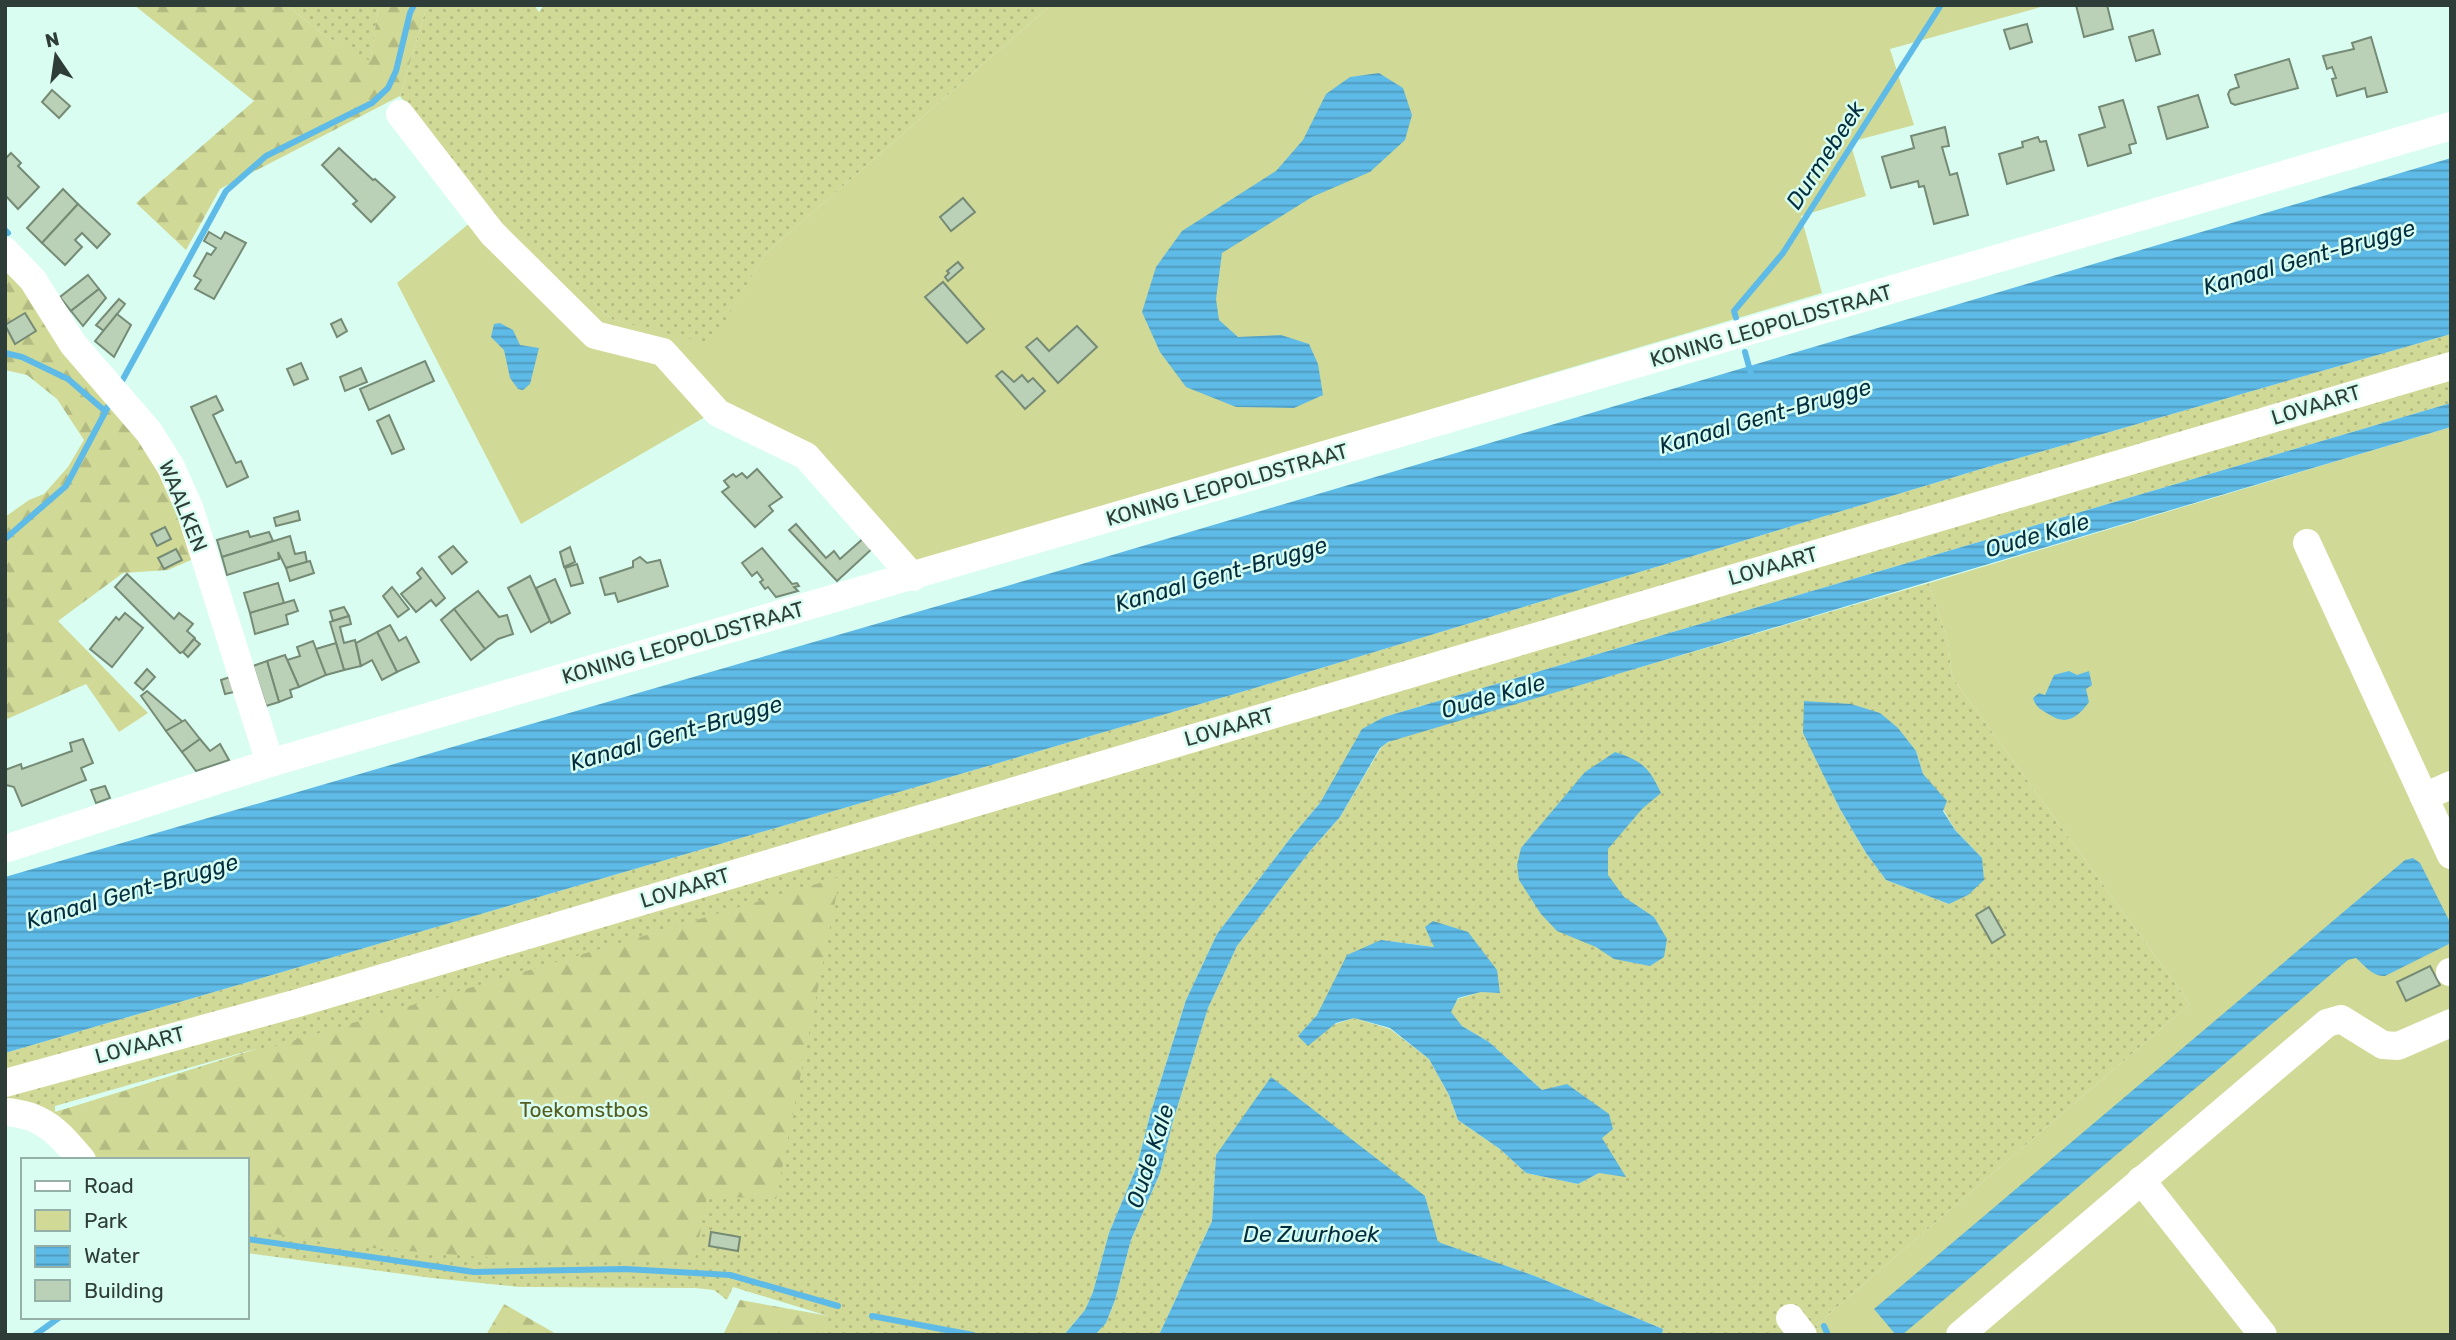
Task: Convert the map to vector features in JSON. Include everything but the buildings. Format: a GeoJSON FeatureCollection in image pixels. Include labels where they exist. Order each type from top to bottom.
{"type":"FeatureCollection","features":[{"type":"Feature","properties":{"kind":"street"},"geometry":{"type":"LineString","coordinates":[[400,114],[492,233],[595,335],[663,352],[718,413],[806,456],[913,577]]}},
{"type":"Feature","properties":{"kind":"street","name":"KONING LEOPOLDSTRAAT"},"geometry":{"type":"LineString","coordinates":[[5,849],[270,763],[2451,126]]}},
{"type":"Feature","properties":{"kind":"street","name":"WAALKEN"},"geometry":{"type":"LineString","coordinates":[[5,251],[33,280],[73,344],[149,432],[171,467],[190,510],[270,763]]}},
{"type":"Feature","properties":{"kind":"street","name":"LOVAART"},"geometry":{"type":"LineString","coordinates":[[5,1083],[312,999],[2451,366]]}},
{"type":"Feature","properties":{"kind":"street"},"geometry":{"type":"LineString","coordinates":[[2307,543],[2451,855]]}},
{"type":"Feature","properties":{"kind":"street"},"geometry":{"type":"LineString","coordinates":[[2424,797],[2451,785]]}},
{"type":"Feature","properties":{"kind":"street"},"geometry":{"type":"LineString","coordinates":[[1960,1335],[2327,1023],[2341,1019],[2383,1045],[2398,1046],[2451,1023]]}},
{"type":"Feature","properties":{"kind":"street"},"geometry":{"type":"LineString","coordinates":[[5,1112],[38,1119],[58,1132],[80,1158]]}},
{"type":"Feature","properties":{"kind":"street"},"geometry":{"type":"LineString","coordinates":[[2141,1180],[2263,1335]]}},
{"type":"Feature","properties":{"kind":"green space"},"geometry":{"type":"Polygon","coordinates":[[[134,5],[286,5],[324,35],[370,61],[379,5],[427,5],[400,96],[220,189],[186,250],[136,203],[254,101],[134,5]]]}},
{"type":"Feature","properties":{"kind":"green space"},"geometry":{"type":"Polygon","coordinates":[[[286,5],[379,5],[370,62],[324,35],[286,5]]]}},
{"type":"Feature","properties":{"kind":"green space"},"geometry":{"type":"Polygon","coordinates":[[[427,5],[534,5],[539,12],[544,5],[1051,5],[766,253],[711,345],[613,320],[489,210],[400,96],[427,5]]]}},
{"type":"Feature","properties":{"kind":"green space"},"geometry":{"type":"Polygon","coordinates":[[[1051,5],[2048,5],[1890,49],[1914,125],[1850,142],[1866,196],[1801,216],[1822,293],[914,563],[724,406],[521,524],[397,283],[488,208],[613,320],[711,344],[766,253],[1051,5]]]}},
{"type":"Feature","properties":{"kind":"green space"},"geometry":{"type":"Polygon","coordinates":[[[13,265],[153,446],[198,557],[168,570],[123,573],[58,621],[148,713],[119,732],[86,684],[5,720],[5,517],[29,500],[44,494],[68,467],[84,440],[57,399],[27,375],[5,370],[5,276],[13,265]]]}},
{"type":"Feature","properties":{"kind":"green space"},"geometry":{"type":"Polygon","coordinates":[[[2451,334],[2451,403],[1384,717],[1366,728],[1320,803],[1217,934],[1186,1000],[1137,1166],[1109,1233],[1093,1292],[1085,1310],[1064,1335],[825,1335],[828,1316],[733,1287],[727,1300],[714,1290],[695,1288],[519,1287],[248,1253],[248,1158],[91,1158],[5,1112],[5,1053],[1255,688],[1991,466],[2451,334]],[[259,1048],[55,1106],[56,1112],[259,1048]]]}},
{"type":"Feature","properties":{"kind":"green space"},"geometry":{"type":"Polygon","coordinates":[[[2451,427],[2451,1335],[1823,1335],[1816,1325],[2190,1004],[1952,677],[1948,642],[1929,583],[2451,427]]]}},
{"type":"Feature","properties":{"kind":"green space"},"geometry":{"type":"Polygon","coordinates":[[[1929,583],[1948,642],[1952,677],[2190,1004],[1816,1325],[1823,1335],[1662,1335],[1663,1329],[1535,1276],[1437,1242],[1425,1196],[1216,1155],[1212,1221],[1159,1335],[1095,1335],[1106,1323],[1115,1300],[1131,1240],[1160,1173],[1208,1008],[1237,946],[1310,851],[1340,817],[1382,746],[1394,739],[1929,583]],[[1804,733],[1840,809],[1866,853],[1886,880],[1949,904],[1982,858],[1955,830],[1923,774],[1916,751],[1804,733]],[[1381,940],[1332,988],[1317,1015],[1298,1036],[1354,1018],[1390,1029],[1429,1059],[1449,1095],[1458,1120],[1500,1149],[1526,1173],[1578,1184],[1599,1173],[1542,1090],[1489,1042],[1462,1026],[1450,1012],[1458,999],[1481,992],[1500,993],[1435,947],[1381,940]]]}},
{"type":"Feature","properties":{"kind":"green space","name":"Toekomstbos"},"geometry":{"type":"Polygon","coordinates":[[[840,877],[776,1199],[707,1196],[695,1260],[505,1259],[337,1245],[248,1229],[248,1158],[99,1158],[55,1112],[840,877]]]}},
{"type":"Feature","properties":{"kind":"green space"},"geometry":{"type":"Polygon","coordinates":[[[740,1300],[829,1316],[825,1335],[723,1335],[740,1300]]]}},
{"type":"Feature","properties":{"kind":"green space"},"geometry":{"type":"Polygon","coordinates":[[[504,1304],[558,1335],[486,1335],[504,1304]]]}},
{"type":"Feature","properties":{"kind":"water"},"geometry":{"type":"Polygon","coordinates":[[[1379,73],[1403,88],[1412,115],[1405,140],[1370,172],[1312,197],[1222,253],[1216,299],[1219,320],[1238,337],[1281,335],[1309,344],[1318,364],[1323,395],[1294,408],[1236,407],[1186,387],[1160,352],[1142,312],[1156,267],[1182,231],[1276,171],[1303,140],[1326,94],[1350,77],[1379,73]]]}},
{"type":"Feature","properties":{"kind":"water","name":"Kanaal Gent-Brugge"},"geometry":{"type":"Polygon","coordinates":[[[2451,158],[2451,334],[1991,466],[1255,688],[5,1053],[5,877],[1065,569],[2451,158]]]}},
{"type":"Feature","properties":{"kind":"water"},"geometry":{"type":"Polygon","coordinates":[[[500,323],[513,330],[520,345],[539,348],[530,384],[523,390],[518,389],[510,378],[504,350],[491,337],[494,324],[500,323]]]}},
{"type":"Feature","properties":{"kind":"water","name":"Oude Kale"},"geometry":{"type":"Polygon","coordinates":[[[2451,403],[2451,427],[1388,742],[1380,748],[1340,817],[1310,851],[1237,946],[1208,1008],[1160,1173],[1131,1240],[1106,1323],[1095,1335],[1064,1335],[1085,1310],[1093,1292],[1109,1233],[1137,1166],[1186,1000],[1217,934],[1320,803],[1362,729],[1384,717],[2451,403]]]}},
{"type":"Feature","properties":{"kind":"water"},"geometry":{"type":"Polygon","coordinates":[[[2069,671],[2077,675],[2089,671],[2092,685],[2086,689],[2089,702],[2085,707],[2076,716],[2062,720],[2040,708],[2033,698],[2039,693],[2045,695],[2054,675],[2069,671]]]}},
{"type":"Feature","properties":{"kind":"water"},"geometry":{"type":"Polygon","coordinates":[[[1804,701],[1851,704],[1880,713],[1898,728],[1916,751],[1923,774],[1947,801],[1943,811],[1955,830],[1982,858],[1984,880],[1968,895],[1949,904],[1886,880],[1866,853],[1840,809],[1803,733],[1804,701]]]}},
{"type":"Feature","properties":{"kind":"water"},"geometry":{"type":"Polygon","coordinates":[[[1615,752],[1644,766],[1661,793],[1642,809],[1608,849],[1608,875],[1624,897],[1654,917],[1667,939],[1664,957],[1650,966],[1614,959],[1596,947],[1557,931],[1541,914],[1519,880],[1517,865],[1521,848],[1585,772],[1615,752]]]}},
{"type":"Feature","properties":{"kind":"water"},"geometry":{"type":"Polygon","coordinates":[[[2413,858],[2420,863],[2451,924],[2451,943],[2385,976],[2373,973],[2356,958],[2348,960],[1902,1335],[1896,1335],[1874,1309],[2405,860],[2413,858]]]}},
{"type":"Feature","properties":{"kind":"water"},"geometry":{"type":"Polygon","coordinates":[[[1433,921],[1468,932],[1497,970],[1500,993],[1481,992],[1458,998],[1451,1012],[1462,1026],[1489,1042],[1542,1090],[1567,1084],[1609,1114],[1613,1129],[1602,1138],[1626,1177],[1599,1173],[1578,1184],[1526,1173],[1500,1149],[1458,1120],[1449,1095],[1429,1059],[1390,1028],[1354,1018],[1336,1023],[1308,1046],[1298,1036],[1317,1015],[1347,955],[1381,940],[1434,947],[1425,927],[1433,921]]]}},
{"type":"Feature","properties":{"kind":"water","name":"De Zuurhoek"},"geometry":{"type":"Polygon","coordinates":[[[1271,1077],[1425,1196],[1438,1242],[1535,1276],[1663,1329],[1662,1335],[1159,1335],[1212,1221],[1216,1155],[1271,1077]]]}},
{"type":"Feature","properties":{"kind":"waterway"},"geometry":{"type":"LineString","coordinates":[[122,381],[226,191],[266,156],[372,103],[388,88],[396,71],[414,5]]}},
{"type":"Feature","properties":{"kind":"waterway","name":"Durmebeek"},"geometry":{"type":"LineString","coordinates":[[1736,318],[1734,311],[1783,253],[1941,5]]}},
{"type":"Feature","properties":{"kind":"waterway"},"geometry":{"type":"LineString","coordinates":[[5,230],[8,233]]}},
{"type":"Feature","properties":{"kind":"waterway","name":"Durmebeek"},"geometry":{"type":"LineString","coordinates":[[1745,352],[1751,374]]}},
{"type":"Feature","properties":{"kind":"waterway"},"geometry":{"type":"LineString","coordinates":[[5,353],[22,357],[68,379],[105,411]]}},
{"type":"Feature","properties":{"kind":"waterway"},"geometry":{"type":"LineString","coordinates":[[5,539],[66,486],[110,403]]}},
{"type":"Feature","properties":{"kind":"waterway"},"geometry":{"type":"LineString","coordinates":[[248,1239],[474,1272],[625,1269],[730,1275],[838,1306]]}},
{"type":"Feature","properties":{"kind":"waterway"},"geometry":{"type":"LineString","coordinates":[[872,1316],[973,1335]]}},
{"type":"Feature","properties":{"kind":"waterway"},"geometry":{"type":"LineString","coordinates":[[35,1335],[57,1319]]}},
{"type":"Feature","properties":{"kind":"waterway"},"geometry":{"type":"LineString","coordinates":[[1824,1326],[1828,1335]]}}]}
